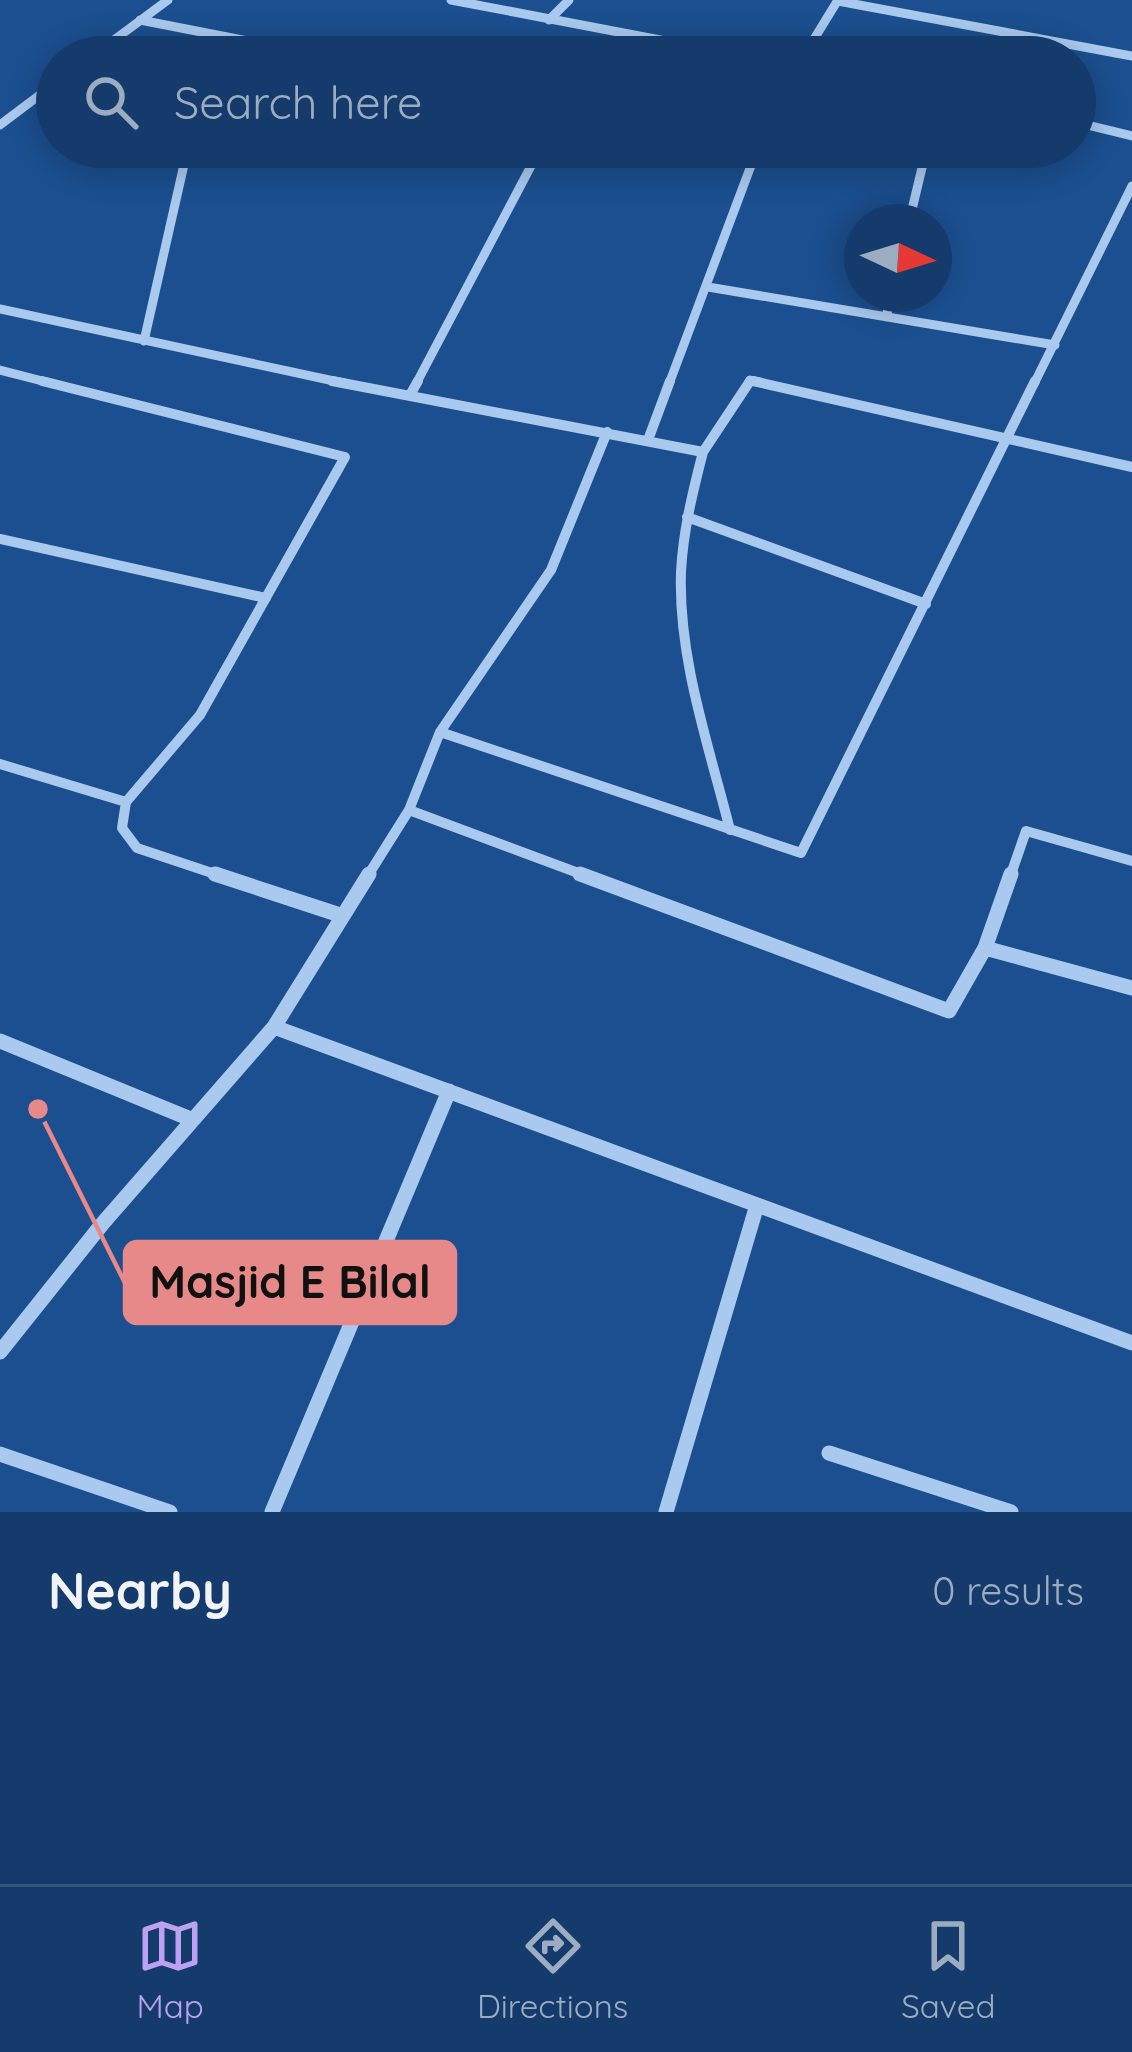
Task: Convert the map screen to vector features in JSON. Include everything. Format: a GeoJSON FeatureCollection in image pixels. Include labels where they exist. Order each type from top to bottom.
{"type":"FeatureCollection","features":[{"type":"Feature","properties":{"kind":"street"},"geometry":{"type":"LineString","coordinates":[[119,36],[168,0]]}},
{"type":"Feature","properties":{"kind":"street"},"geometry":{"type":"LineString","coordinates":[[455,0],[635,36]]}},
{"type":"Feature","properties":{"kind":"street"},"geometry":{"type":"LineString","coordinates":[[549,20],[568,0]]}},
{"type":"Feature","properties":{"kind":"street"},"geometry":{"type":"LineString","coordinates":[[816,36],[838,0],[1027,36]]}},
{"type":"Feature","properties":{"kind":"street"},"geometry":{"type":"LineString","coordinates":[[140,20],[215,36]]}},
{"type":"Feature","properties":{"kind":"street"},"geometry":{"type":"LineString","coordinates":[[1096,49],[1132,56]]}},
{"type":"Feature","properties":{"kind":"street"},"geometry":{"type":"LineString","coordinates":[[0,125],[36,98]]}},
{"type":"Feature","properties":{"kind":"street"},"geometry":{"type":"LineString","coordinates":[[1096,127],[1132,136]]}},
{"type":"Feature","properties":{"kind":"street"},"geometry":{"type":"LineString","coordinates":[[144,341],[183,168]]}},
{"type":"Feature","properties":{"kind":"street"},"geometry":{"type":"LineString","coordinates":[[410,395],[530,168]]}},
{"type":"Feature","properties":{"kind":"street"},"geometry":{"type":"LineString","coordinates":[[648,440],[751,168]]}},
{"type":"Feature","properties":{"kind":"street"},"geometry":{"type":"LineString","coordinates":[[913,204],[922,168]]}},
{"type":"Feature","properties":{"kind":"street"},"geometry":{"type":"LineString","coordinates":[[440,732],[801,853],[1132,186]]}},
{"type":"Feature","properties":{"kind":"street"},"geometry":{"type":"LineString","coordinates":[[709,286],[1055,345]]}},
{"type":"Feature","properties":{"kind":"street"},"geometry":{"type":"LineString","coordinates":[[0,329],[6,311],[703,452]]}},
{"type":"Feature","properties":{"kind":"street"},"geometry":{"type":"LineString","coordinates":[[886,317],[887,312]]}},
{"type":"Feature","properties":{"kind":"street"},"geometry":{"type":"LineString","coordinates":[[0,370],[345,457],[200,715],[126,802],[122,828],[137,848],[343,916]]}},
{"type":"Feature","properties":{"kind":"street"},"geometry":{"type":"LineString","coordinates":[[730,830],[683,622],[686,517],[703,452],[750,380],[1132,467]]}},
{"type":"Feature","properties":{"kind":"street"},"geometry":{"type":"LineString","coordinates":[[0,1352],[274,1027],[409,810],[440,732],[551,570],[607,433]]}},
{"type":"Feature","properties":{"kind":"street"},"geometry":{"type":"LineString","coordinates":[[686,517],[926,604]]}},
{"type":"Feature","properties":{"kind":"street"},"geometry":{"type":"LineString","coordinates":[[0,539],[266,598]]}},
{"type":"Feature","properties":{"kind":"street"},"geometry":{"type":"LineString","coordinates":[[0,764],[126,802]]}},
{"type":"Feature","properties":{"kind":"street"},"geometry":{"type":"LineString","coordinates":[[409,810],[949,1011],[985,947],[1026,831],[1132,861]]}},
{"type":"Feature","properties":{"kind":"street"},"geometry":{"type":"LineString","coordinates":[[985,947],[1132,988]]}},
{"type":"Feature","properties":{"kind":"street"},"geometry":{"type":"LineString","coordinates":[[274,1027],[1132,1343]]}},
{"type":"Feature","properties":{"kind":"street"},"geometry":{"type":"LineString","coordinates":[[0,1041],[193,1120]]}},
{"type":"Feature","properties":{"kind":"street"},"geometry":{"type":"LineString","coordinates":[[272,1512],[449,1091]]}},
{"type":"Feature","properties":{"kind":"street"},"geometry":{"type":"LineString","coordinates":[[666,1512],[757,1205]]}},
{"type":"Feature","properties":{"kind":"street"},"geometry":{"type":"LineString","coordinates":[[829,1453],[1011,1512]]}},
{"type":"Feature","properties":{"kind":"street"},"geometry":{"type":"LineString","coordinates":[[0,1454],[170,1512]]}},
{"type":"Feature","properties":{"kind":"place","name":"Masjid E Bilal"},"geometry":{"type":"Point","coordinates":[38,1109]}}]}
